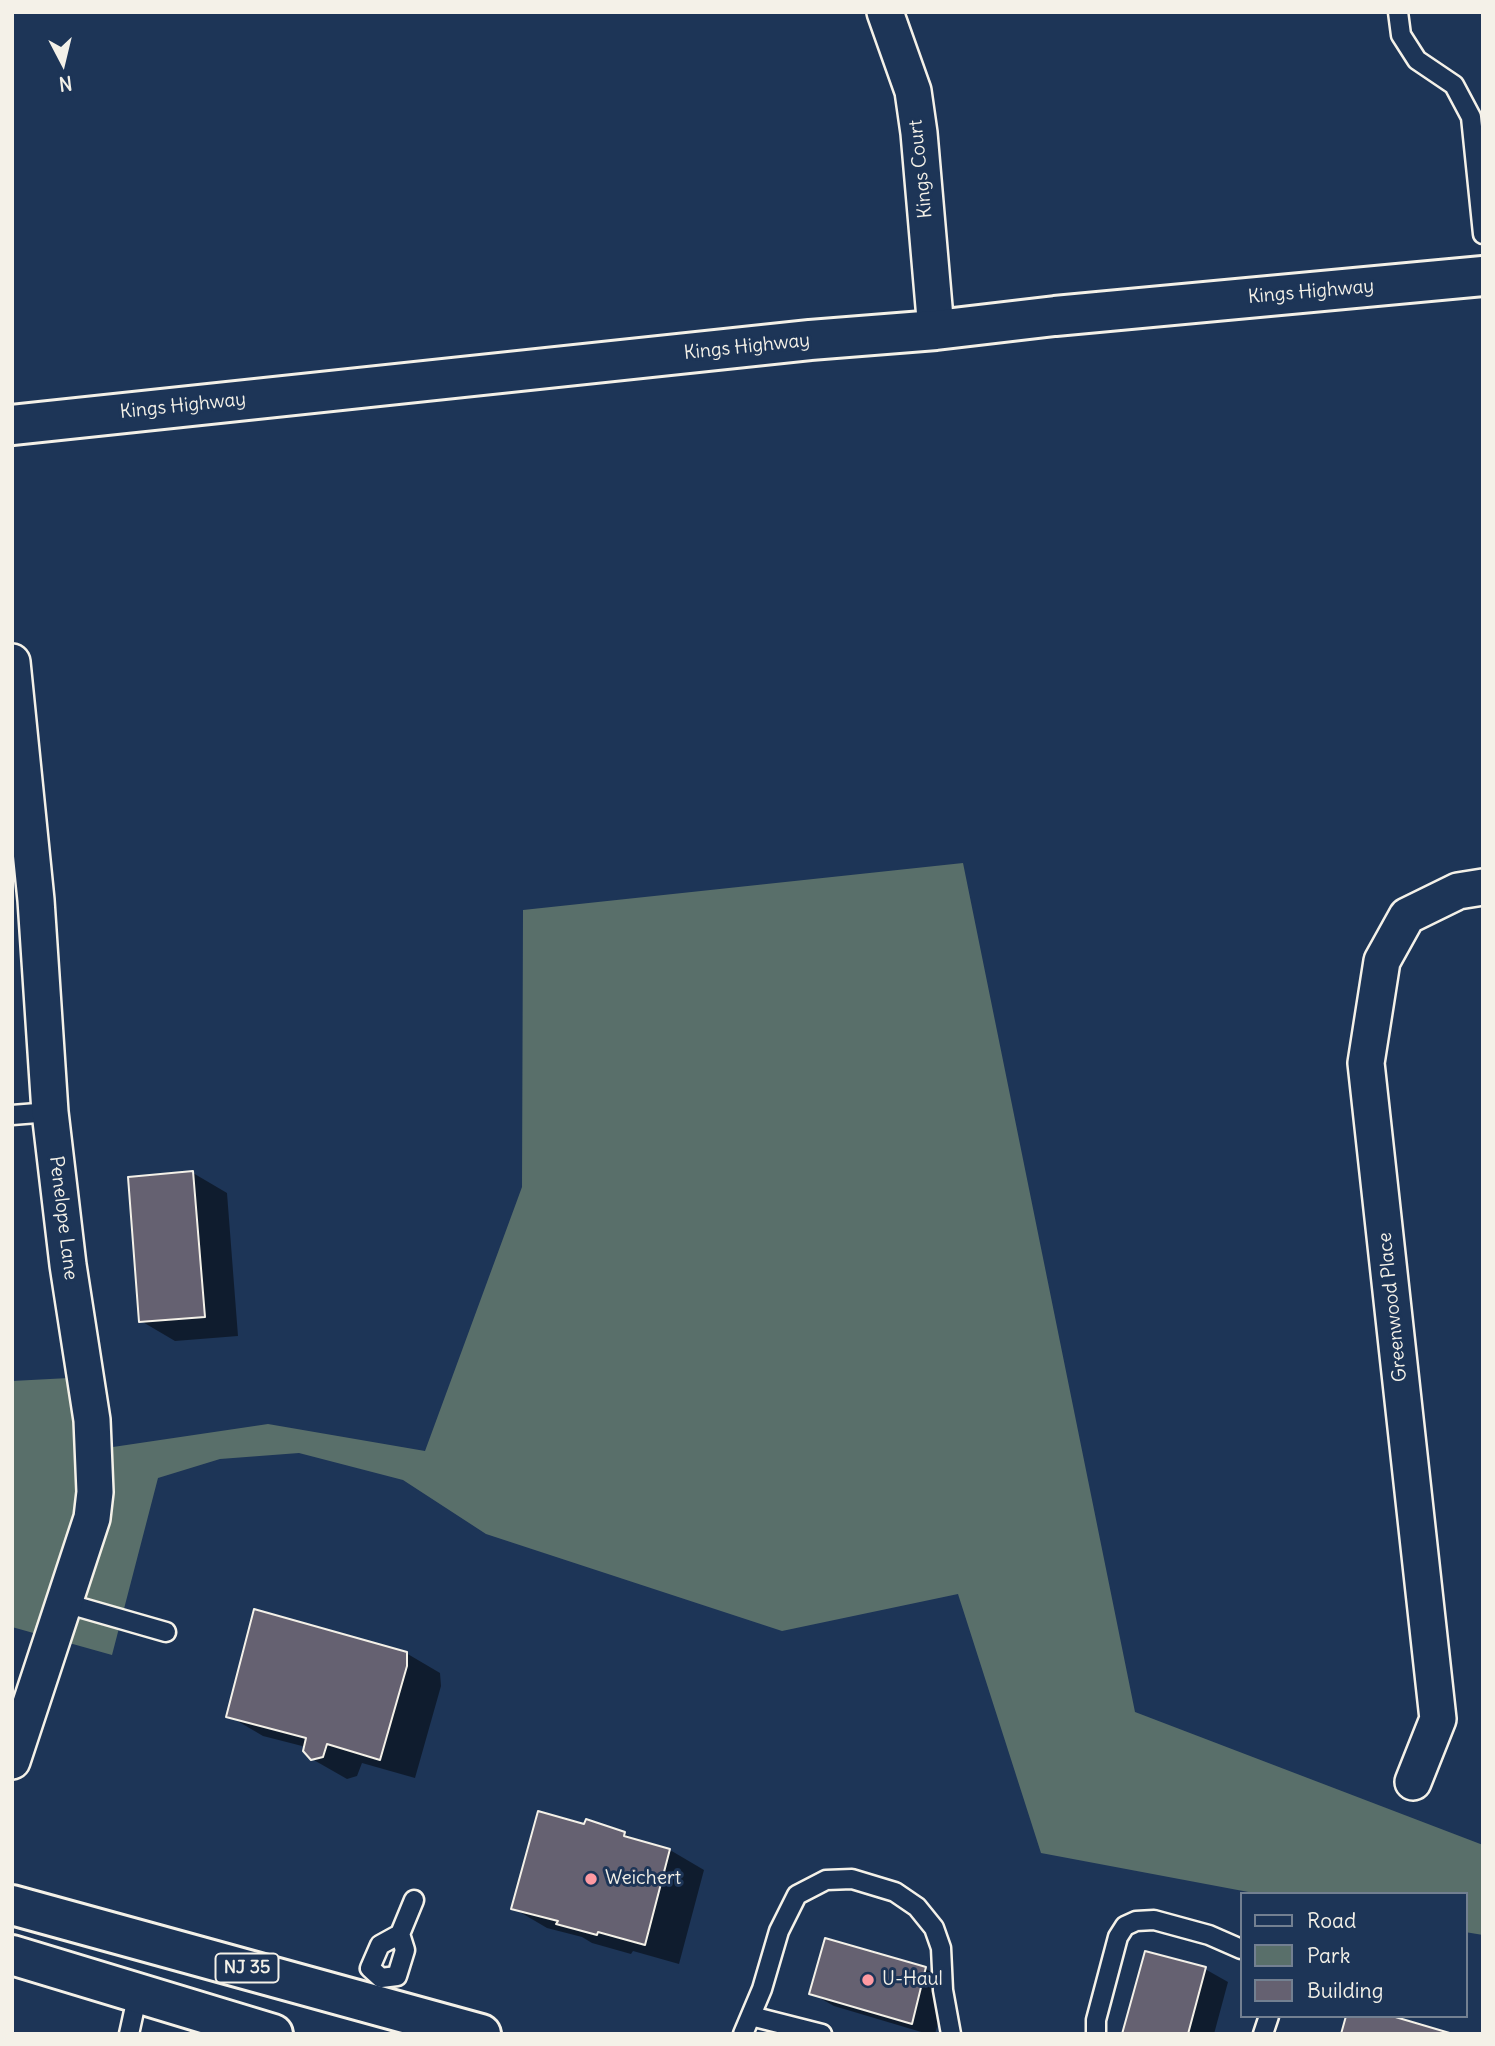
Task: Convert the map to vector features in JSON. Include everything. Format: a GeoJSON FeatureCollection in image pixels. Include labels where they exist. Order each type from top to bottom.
{"type":"FeatureCollection","features":[{"type":"Feature","properties":{"kind":"main road","name":"Kings Highway"},"geometry":{"type":"LineString","coordinates":[[12,425],[810,340],[1483,276]]}},
{"type":"Feature","properties":{"kind":"main road","name":"NJ 35"},"geometry":{"type":"LineString","coordinates":[[12,1905],[377,1990],[481,2034]]}},
{"type":"Feature","properties":{"kind":"main road"},"geometry":{"type":"LineString","coordinates":[[12,1955],[138,1993],[212,2025],[273,2034]]}},
{"type":"Feature","properties":{"kind":"street","name":"Kings Court"},"geometry":{"type":"LineString","coordinates":[[886,12],[913,91],[936,330]]}},
{"type":"Feature","properties":{"kind":"street","name":"Penelope Lane"},"geometry":{"type":"LineString","coordinates":[[12,662],[36,900],[50,1112],[68,1265],[92,1420],[95,1492],[92,1518],[12,1761]]}},
{"type":"Feature","properties":{"kind":"street","name":"Greenwood Place"},"geometry":{"type":"LineString","coordinates":[[1413,1782],[1438,1718],[1366,1063],[1382,961],[1407,916],[1458,891],[1483,887]]}},
{"type":"Feature","properties":{"kind":"lane"},"geometry":{"type":"LineString","coordinates":[[1398,12],[1401,36],[1417,60],[1454,85],[1471,117],[1483,234]]}},
{"type":"Feature","properties":{"kind":"lane"},"geometry":{"type":"LineString","coordinates":[[12,1115],[50,1112]]}},
{"type":"Feature","properties":{"kind":"lane"},"geometry":{"type":"LineString","coordinates":[[65,1603],[166,1632]]}},
{"type":"Feature","properties":{"kind":"lane"},"geometry":{"type":"LineString","coordinates":[[743,2034],[779,1931],[797,1895],[826,1881],[852,1879],[895,1892],[917,1907],[934,1928],[941,1948],[943,1990],[951,2034]]}},
{"type":"Feature","properties":{"kind":"lane"},"geometry":{"type":"LineString","coordinates":[[400,1934],[405,1950],[397,1976],[377,1990],[370,1968],[380,1945],[400,1934],[414,1900]]}},
{"type":"Feature","properties":{"kind":"lane"},"geometry":{"type":"LineString","coordinates":[[1096,2034],[1096,2020],[1118,1937],[1125,1926],[1136,1921],[1154,1920],[1209,1935],[1240,1949]]}},
{"type":"Feature","properties":{"kind":"lane"},"geometry":{"type":"LineString","coordinates":[[129,2034],[138,1993]]}},
{"type":"Feature","properties":{"kind":"lane"},"geometry":{"type":"LineString","coordinates":[[751,2016],[822,2034]]}},
{"type":"Feature","properties":{"kind":"green space"},"geometry":{"type":"Polygon","coordinates":[[[963,863],[1135,1712],[1483,1845],[1483,1935],[1467,1932],[1467,1892],[1248,1892],[1041,1853],[958,1594],[782,1631],[486,1534],[403,1480],[299,1453],[220,1459],[158,1478],[112,1655],[12,1627],[12,1381],[69,1378],[86,1451],[268,1424],[425,1451],[522,1187],[523,910],[963,863]]]}},
{"type":"Feature","properties":{"kind":"building"},"geometry":{"type":"Polygon","coordinates":[[[193,1171],[205,1317],[139,1322],[128,1177],[193,1171]]]}},
{"type":"Feature","properties":{"kind":"building"},"geometry":{"type":"Polygon","coordinates":[[[254,1609],[407,1652],[407,1666],[380,1760],[327,1744],[323,1757],[311,1760],[303,1751],[306,1738],[226,1717],[254,1609]]]}},
{"type":"Feature","properties":{"kind":"building","name":"Weichert"},"geometry":{"type":"Polygon","coordinates":[[[538,1811],[584,1824],[586,1819],[625,1832],[624,1836],[670,1849],[645,1945],[556,1924],[558,1921],[511,1909],[538,1811]]]}},
{"type":"Feature","properties":{"kind":"building","name":"U-Haul"},"geometry":{"type":"Polygon","coordinates":[[[825,1938],[926,1967],[912,2024],[809,1994],[825,1938]]]}},
{"type":"Feature","properties":{"kind":"building"},"geometry":{"type":"Polygon","coordinates":[[[1145,1951],[1206,1967],[1188,2034],[1122,2034],[1145,1951]]]}},
{"type":"Feature","properties":{"kind":"building"},"geometry":{"type":"Polygon","coordinates":[[[1345,2018],[1399,2018],[1453,2034],[1341,2034],[1345,2018]]]}},
{"type":"Feature","properties":{"kind":"place","name":"Weichert"},"geometry":{"type":"Point","coordinates":[591,1879]}},
{"type":"Feature","properties":{"kind":"place","name":"U-Haul"},"geometry":{"type":"Point","coordinates":[868,1980]}}]}
